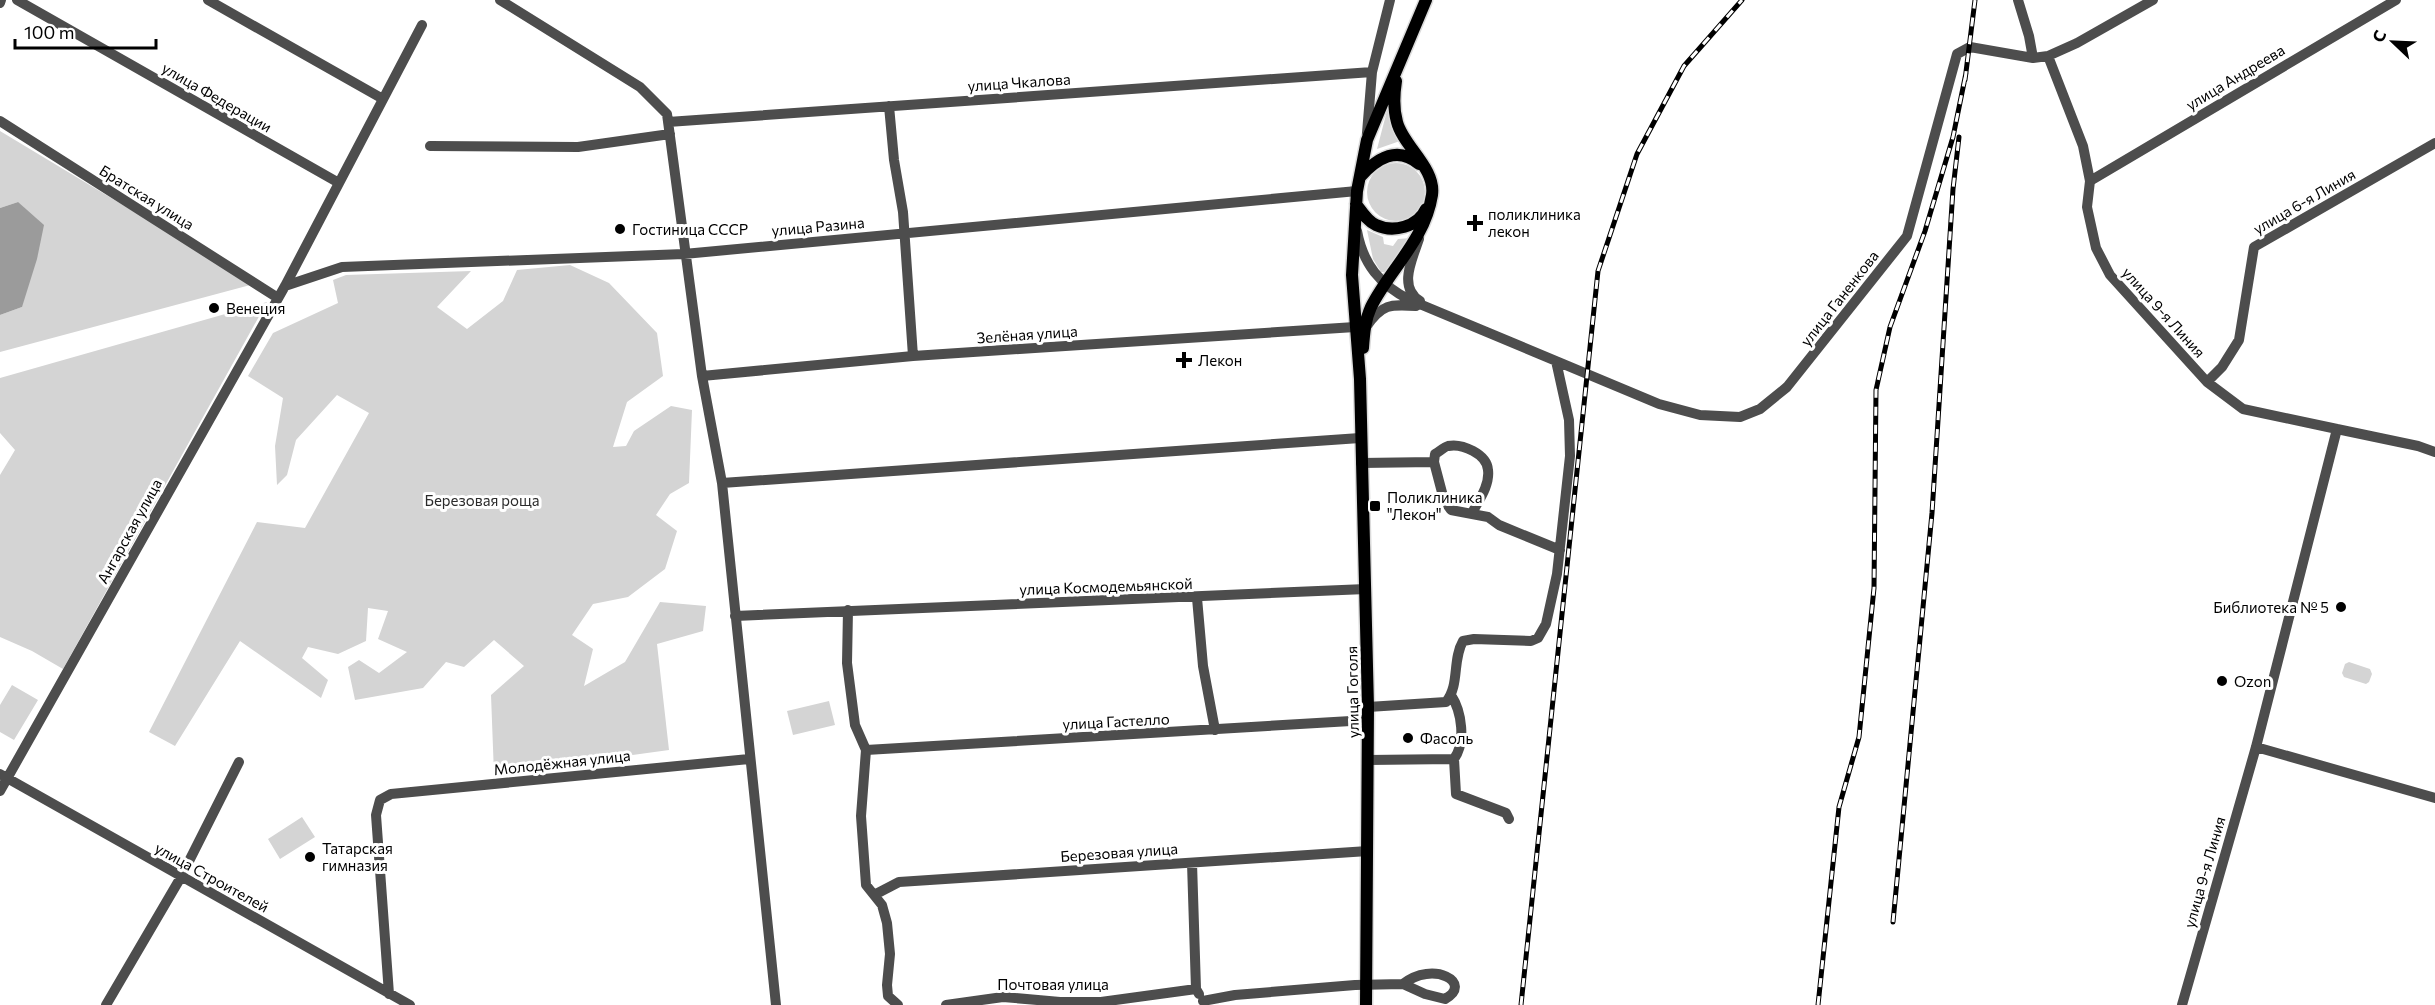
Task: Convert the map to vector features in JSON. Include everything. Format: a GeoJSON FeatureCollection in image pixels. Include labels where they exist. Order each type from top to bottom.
{"type":"FeatureCollection","features":[{"type":"Feature","properties":{"kind":"main road"},"geometry":{"type":"LineString","coordinates":[[1360,328],[1352,275],[1358,184],[1367,140],[1426,0]]}},
{"type":"Feature","properties":{"kind":"main road"},"geometry":{"type":"LineString","coordinates":[[1360,328],[1427,217],[1432,194],[1426,171],[1397,123],[1394,103],[1400,63]]}},
{"type":"Feature","properties":{"kind":"main road"},"geometry":{"type":"LineString","coordinates":[[1358,184],[1377,159],[1392,156],[1404,156],[1417,161],[1426,171]]}},
{"type":"Feature","properties":{"kind":"main road"},"geometry":{"type":"LineString","coordinates":[[1356,204],[1374,225],[1401,229],[1424,215],[1432,194]]}},
{"type":"Feature","properties":{"kind":"main road","name":"улица Гоголя"},"geometry":{"type":"LineString","coordinates":[[1360,328],[1360,438],[1368,707],[1366,1005]]}},
{"type":"Feature","properties":{"kind":"street","name":"улица Федерации"},"geometry":{"type":"LineString","coordinates":[[17,0],[339,183]]}},
{"type":"Feature","properties":{"kind":"street"},"geometry":{"type":"LineString","coordinates":[[208,0],[383,99]]}},
{"type":"Feature","properties":{"kind":"street"},"geometry":{"type":"LineString","coordinates":[[500,0],[640,87],[667,114],[702,376],[722,483],[776,1005]]}},
{"type":"Feature","properties":{"kind":"street"},"geometry":{"type":"LineString","coordinates":[[1367,140],[1372,72],[1390,0]]}},
{"type":"Feature","properties":{"kind":"street"},"geometry":{"type":"LineString","coordinates":[[2018,0],[2033,58]]}},
{"type":"Feature","properties":{"kind":"street","name":"улица Ганенкова"},"geometry":{"type":"LineString","coordinates":[[1385,284],[1396,293],[1659,404],[1700,415],[1740,417],[1760,410],[1787,387],[1907,236],[1957,54],[1970,47],[2033,58],[2048,56],[2077,43],[2153,0]]}},
{"type":"Feature","properties":{"kind":"street","name":"улица Андреева"},"geometry":{"type":"LineString","coordinates":[[2090,181],[2396,0]]}},
{"type":"Feature","properties":{"kind":"street","name":"Ангарская улица"},"geometry":{"type":"LineString","coordinates":[[0,791],[4,776],[285,286],[422,25]]}},
{"type":"Feature","properties":{"kind":"street","name":"улица 9-я Линия"},"geometry":{"type":"LineString","coordinates":[[2048,56],[2083,146],[2090,181],[2087,207],[2096,248],[2110,275],[2208,382],[2243,409],[2418,446],[2435,452]]}},
{"type":"Feature","properties":{"kind":"street","name":"улица Чкалова"},"geometry":{"type":"LineString","coordinates":[[668,122],[1372,72]]}},
{"type":"Feature","properties":{"kind":"street"},"geometry":{"type":"LineString","coordinates":[[889,106],[904,233],[912,356]]}},
{"type":"Feature","properties":{"kind":"street","name":"Братская улица"},"geometry":{"type":"LineString","coordinates":[[0,121],[278,298]]}},
{"type":"Feature","properties":{"kind":"street"},"geometry":{"type":"LineString","coordinates":[[430,146],[578,147],[670,134]]}},
{"type":"Feature","properties":{"kind":"street","name":"улица 6-я Линия"},"geometry":{"type":"LineString","coordinates":[[2208,382],[2222,367],[2240,340],[2254,247],[2435,143]]}},
{"type":"Feature","properties":{"kind":"street","name":"улица Разина"},"geometry":{"type":"LineString","coordinates":[[285,286],[342,267],[684,254],[904,233],[1358,184]]}},
{"type":"Feature","properties":{"kind":"street"},"geometry":{"type":"LineString","coordinates":[[1427,217],[1407,278],[1409,290],[1414,297],[1428,306]]}},
{"type":"Feature","properties":{"kind":"street"},"geometry":{"type":"LineString","coordinates":[[1355,222],[1364,257],[1371,270],[1385,284]]}},
{"type":"Feature","properties":{"kind":"street"},"geometry":{"type":"LineString","coordinates":[[1360,328],[1381,309],[1393,304],[1428,306]]}},
{"type":"Feature","properties":{"kind":"street","name":"Зелёная улица"},"geometry":{"type":"LineString","coordinates":[[702,376],[912,356],[1360,328]]}},
{"type":"Feature","properties":{"kind":"street"},"geometry":{"type":"LineString","coordinates":[[1368,707],[1446,702],[1451,695],[1459,649],[1463,641],[1474,639],[1531,641],[1538,638],[1546,624],[1557,574],[1570,456],[1569,420],[1556,361]]}},
{"type":"Feature","properties":{"kind":"street","name":"улица 9-я Линия"},"geometry":{"type":"LineString","coordinates":[[2182,1005],[2256,747],[2337,429]]}},
{"type":"Feature","properties":{"kind":"street"},"geometry":{"type":"LineString","coordinates":[[722,483],[1360,438]]}},
{"type":"Feature","properties":{"kind":"street"},"geometry":{"type":"LineString","coordinates":[[1472,513],[1486,488],[1489,468],[1481,455],[1467,448],[1448,446],[1435,454],[1434,462],[1444,500],[1451,510],[1488,517],[1499,525],[1560,549]]}},
{"type":"Feature","properties":{"kind":"street"},"geometry":{"type":"LineString","coordinates":[[1361,463],[1434,462]]}},
{"type":"Feature","properties":{"kind":"street","name":"улица Космодемьянской"},"geometry":{"type":"LineString","coordinates":[[735,616],[1366,590]]}},
{"type":"Feature","properties":{"kind":"street"},"geometry":{"type":"LineString","coordinates":[[1197,598],[1203,666],[1215,730]]}},
{"type":"Feature","properties":{"kind":"street"},"geometry":{"type":"LineString","coordinates":[[848,610],[847,663],[855,725],[866,750],[861,816],[866,885],[882,905],[887,923],[890,954],[886,1000],[898,1005]]}},
{"type":"Feature","properties":{"kind":"street"},"geometry":{"type":"LineString","coordinates":[[1451,695],[1458,705],[1461,739],[1459,752],[1454,759],[1456,794],[1506,813],[1509,819]]}},
{"type":"Feature","properties":{"kind":"street","name":"улица Гастелло"},"geometry":{"type":"LineString","coordinates":[[866,750],[1368,720]]}},
{"type":"Feature","properties":{"kind":"street"},"geometry":{"type":"LineString","coordinates":[[2256,747],[2435,798]]}},
{"type":"Feature","properties":{"kind":"street","name":"Молодёжная улица"},"geometry":{"type":"LineString","coordinates":[[391,998],[376,815],[380,800],[391,794],[749,759]]}},
{"type":"Feature","properties":{"kind":"street"},"geometry":{"type":"LineString","coordinates":[[1368,760],[1454,759]]}},
{"type":"Feature","properties":{"kind":"street"},"geometry":{"type":"LineString","coordinates":[[106,1005],[181,877],[240,762]]}},
{"type":"Feature","properties":{"kind":"street","name":"улица Строителей"},"geometry":{"type":"LineString","coordinates":[[4,776],[391,998],[410,1005]]}},
{"type":"Feature","properties":{"kind":"street","name":"Березовая улица"},"geometry":{"type":"LineString","coordinates":[[874,895],[899,882],[1368,851]]}},
{"type":"Feature","properties":{"kind":"street"},"geometry":{"type":"LineString","coordinates":[[1192,863],[1196,989],[1203,1003],[1235,995],[1403,984]]}},
{"type":"Feature","properties":{"kind":"street","name":"Почтовая улица"},"geometry":{"type":"LineString","coordinates":[[946,1005],[1003,998],[1101,1002],[1196,989]]}},
{"type":"Feature","properties":{"kind":"green space"},"geometry":{"type":"Polygon","coordinates":[[[1388,107],[1400,141],[1377,149],[1388,107]]]}},
{"type":"Feature","properties":{"kind":"green space"},"geometry":{"type":"Polygon","coordinates":[[[0,131],[254,284],[0,352],[0,315],[22,307],[18,202],[0,208],[0,131]]]}},
{"type":"Feature","properties":{"kind":"green space"},"geometry":{"type":"Polygon","coordinates":[[[1396,163],[1412,168],[1420,176],[1425,192],[1420,208],[1412,216],[1396,221],[1380,216],[1372,208],[1367,192],[1372,176],[1380,168],[1396,163]]]}},
{"type":"Feature","properties":{"kind":"green space"},"geometry":{"type":"Polygon","coordinates":[[[1367,230],[1383,237],[1384,244],[1393,246],[1398,239],[1411,238],[1388,272],[1381,272],[1373,259],[1367,230]]]}},
{"type":"Feature","properties":{"kind":"green space","name":"Березовая роща"},"geometry":{"type":"Polygon","coordinates":[[[570,265],[609,283],[657,333],[663,376],[627,402],[613,447],[626,446],[634,431],[671,406],[692,410],[689,483],[670,494],[656,515],[677,531],[665,569],[628,597],[593,604],[572,635],[593,649],[584,686],[625,662],[660,602],[706,606],[703,631],[657,644],[669,750],[494,774],[491,695],[524,666],[494,640],[464,667],[446,662],[423,688],[355,700],[348,667],[359,660],[379,673],[407,652],[378,639],[388,611],[368,608],[366,641],[338,654],[308,647],[302,658],[328,680],[321,698],[240,641],[175,746],[149,732],[257,522],[305,528],[369,413],[337,395],[296,440],[287,475],[277,485],[275,446],[283,398],[248,376],[273,333],[338,303],[333,280],[346,275],[471,271],[437,307],[467,329],[503,301],[517,270],[570,265]]]}},
{"type":"Feature","properties":{"kind":"green space"},"geometry":{"type":"Polygon","coordinates":[[[267,302],[63,669],[32,651],[0,637],[0,475],[15,450],[0,433],[0,378],[267,302]]]}},
{"type":"Feature","properties":{"kind":"green space"},"geometry":{"type":"Polygon","coordinates":[[[2349,662],[2370,669],[2372,674],[2369,682],[2366,684],[2344,677],[2342,673],[2345,664],[2349,662]]]}},
{"type":"Feature","properties":{"kind":"green space"},"geometry":{"type":"Polygon","coordinates":[[[12,685],[38,700],[14,740],[0,732],[0,705],[12,685]]]}},
{"type":"Feature","properties":{"kind":"green space"},"geometry":{"type":"Polygon","coordinates":[[[829,701],[835,725],[793,735],[787,711],[829,701]]]}},
{"type":"Feature","properties":{"kind":"green space"},"geometry":{"type":"Polygon","coordinates":[[[302,817],[315,837],[280,859],[268,839],[302,817]]]}},
{"type":"Feature","properties":{"kind":"shaded area"},"geometry":{"type":"Polygon","coordinates":[[[18,202],[44,225],[37,259],[22,307],[0,315],[0,208],[18,202]]]}},
{"type":"Feature","properties":{"kind":"railway"},"geometry":{"type":"LineString","coordinates":[[1521,1005],[1598,271],[1637,154],[1684,66],[1742,0]]}},
{"type":"Feature","properties":{"kind":"railway"},"geometry":{"type":"LineString","coordinates":[[1965,80],[1975,0]]}},
{"type":"Feature","properties":{"kind":"railway"},"geometry":{"type":"LineString","coordinates":[[1818,1005],[1839,807],[1859,737],[1874,588],[1876,390],[1890,327],[1925,231],[1953,137],[1966,73]]}},
{"type":"Feature","properties":{"kind":"railway"},"geometry":{"type":"LineString","coordinates":[[1893,922],[1932,513],[1953,189],[1959,137]]}},
{"type":"Feature","properties":{"kind":"place","name":"поликлиника лекон"},"geometry":{"type":"Point","coordinates":[1475,223]}},
{"type":"Feature","properties":{"kind":"place","name":"Гостиница СССР"},"geometry":{"type":"Point","coordinates":[620,229]}},
{"type":"Feature","properties":{"kind":"place","name":"Венеция"},"geometry":{"type":"Point","coordinates":[214,308]}},
{"type":"Feature","properties":{"kind":"place","name":"Лекон"},"geometry":{"type":"Point","coordinates":[1184,360]}},
{"type":"Feature","properties":{"kind":"place","name":"Поликлиника \"Лекон\""},"geometry":{"type":"Point","coordinates":[1375,506]}},
{"type":"Feature","properties":{"kind":"place","name":"Библиотека № 5"},"geometry":{"type":"Point","coordinates":[2341,607]}},
{"type":"Feature","properties":{"kind":"place","name":"Ozon"},"geometry":{"type":"Point","coordinates":[2222,681]}},
{"type":"Feature","properties":{"kind":"place","name":"Фасоль"},"geometry":{"type":"Point","coordinates":[1408,738]}},
{"type":"Feature","properties":{"kind":"place","name":"Татарская гимназия"},"geometry":{"type":"Point","coordinates":[310,857]}}]}
